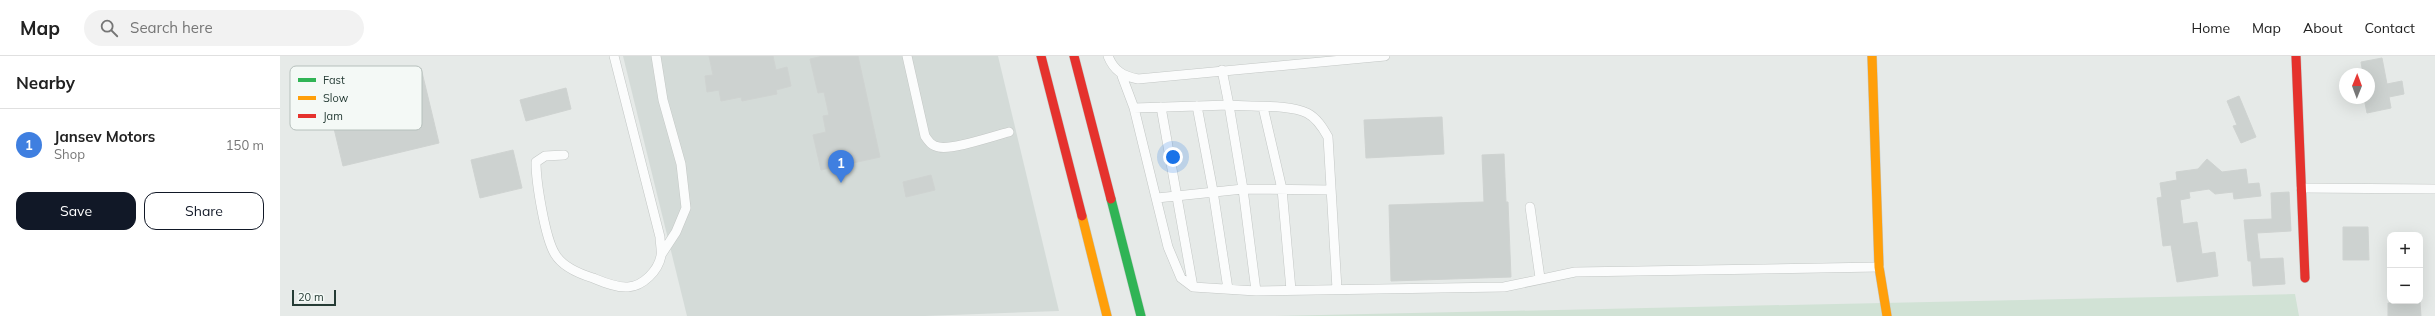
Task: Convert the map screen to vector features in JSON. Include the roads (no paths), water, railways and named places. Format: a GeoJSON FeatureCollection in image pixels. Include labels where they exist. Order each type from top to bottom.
{"type":"FeatureCollection","features":[{"type":"Feature","properties":{"kind":"main road"},"geometry":{"type":"LineString","coordinates":[[1041,56],[1107,316]]}},
{"type":"Feature","properties":{"kind":"main road"},"geometry":{"type":"LineString","coordinates":[[1074,56],[1141,316]]}},
{"type":"Feature","properties":{"kind":"main road"},"geometry":{"type":"LineString","coordinates":[[1872,56],[1879,267],[1888,316]]}},
{"type":"Feature","properties":{"kind":"main road"},"geometry":{"type":"LineString","coordinates":[[2296,56],[2305,278]]}},
{"type":"Feature","properties":{"kind":"lane"},"geometry":{"type":"LineString","coordinates":[[614,56],[660,237],[661,256]]}},
{"type":"Feature","properties":{"kind":"lane"},"geometry":{"type":"LineString","coordinates":[[564,155],[545,156],[536,162],[536,175],[550,244],[561,262],[582,275],[627,288],[641,284],[656,267],[676,232],[686,208],[681,164],[663,100],[656,56]]}},
{"type":"Feature","properties":{"kind":"lane"},"geometry":{"type":"LineString","coordinates":[[907,56],[925,136],[930,144],[939,147],[950,146],[1009,132]]}},
{"type":"Feature","properties":{"kind":"lane"},"geometry":{"type":"LineString","coordinates":[[1108,56],[1111,63],[1122,76],[1134,108],[1168,247],[1181,278],[1193,287],[1256,291],[1504,287],[1540,278],[1575,272],[1879,267]]}},
{"type":"Feature","properties":{"kind":"lane"},"geometry":{"type":"LineString","coordinates":[[1122,76],[1138,79],[1385,56]]}},
{"type":"Feature","properties":{"kind":"lane"},"geometry":{"type":"LineString","coordinates":[[1222,70],[1244,189],[1256,291]]}},
{"type":"Feature","properties":{"kind":"lane"},"geometry":{"type":"LineString","coordinates":[[1134,108],[1229,105],[1293,109],[1308,113],[1321,125],[1328,136],[1337,289]]}},
{"type":"Feature","properties":{"kind":"lane"},"geometry":{"type":"LineString","coordinates":[[1197,106],[1213,190],[1228,289]]}},
{"type":"Feature","properties":{"kind":"lane"},"geometry":{"type":"LineString","coordinates":[[1161,107],[1193,287]]}},
{"type":"Feature","properties":{"kind":"lane"},"geometry":{"type":"LineString","coordinates":[[1263,107],[1282,189],[1291,290]]}},
{"type":"Feature","properties":{"kind":"lane"},"geometry":{"type":"LineString","coordinates":[[2301,188],[2435,189]]}},
{"type":"Feature","properties":{"kind":"lane"},"geometry":{"type":"LineString","coordinates":[[1157,198],[1213,190],[1331,190]]}},
{"type":"Feature","properties":{"kind":"lane"},"geometry":{"type":"LineString","coordinates":[[1530,207],[1540,278]]}},
{"type":"Feature","properties":{"kind":"place","name":"Jansev Motors"},"geometry":{"type":"Point","coordinates":[841,183]}}]}
